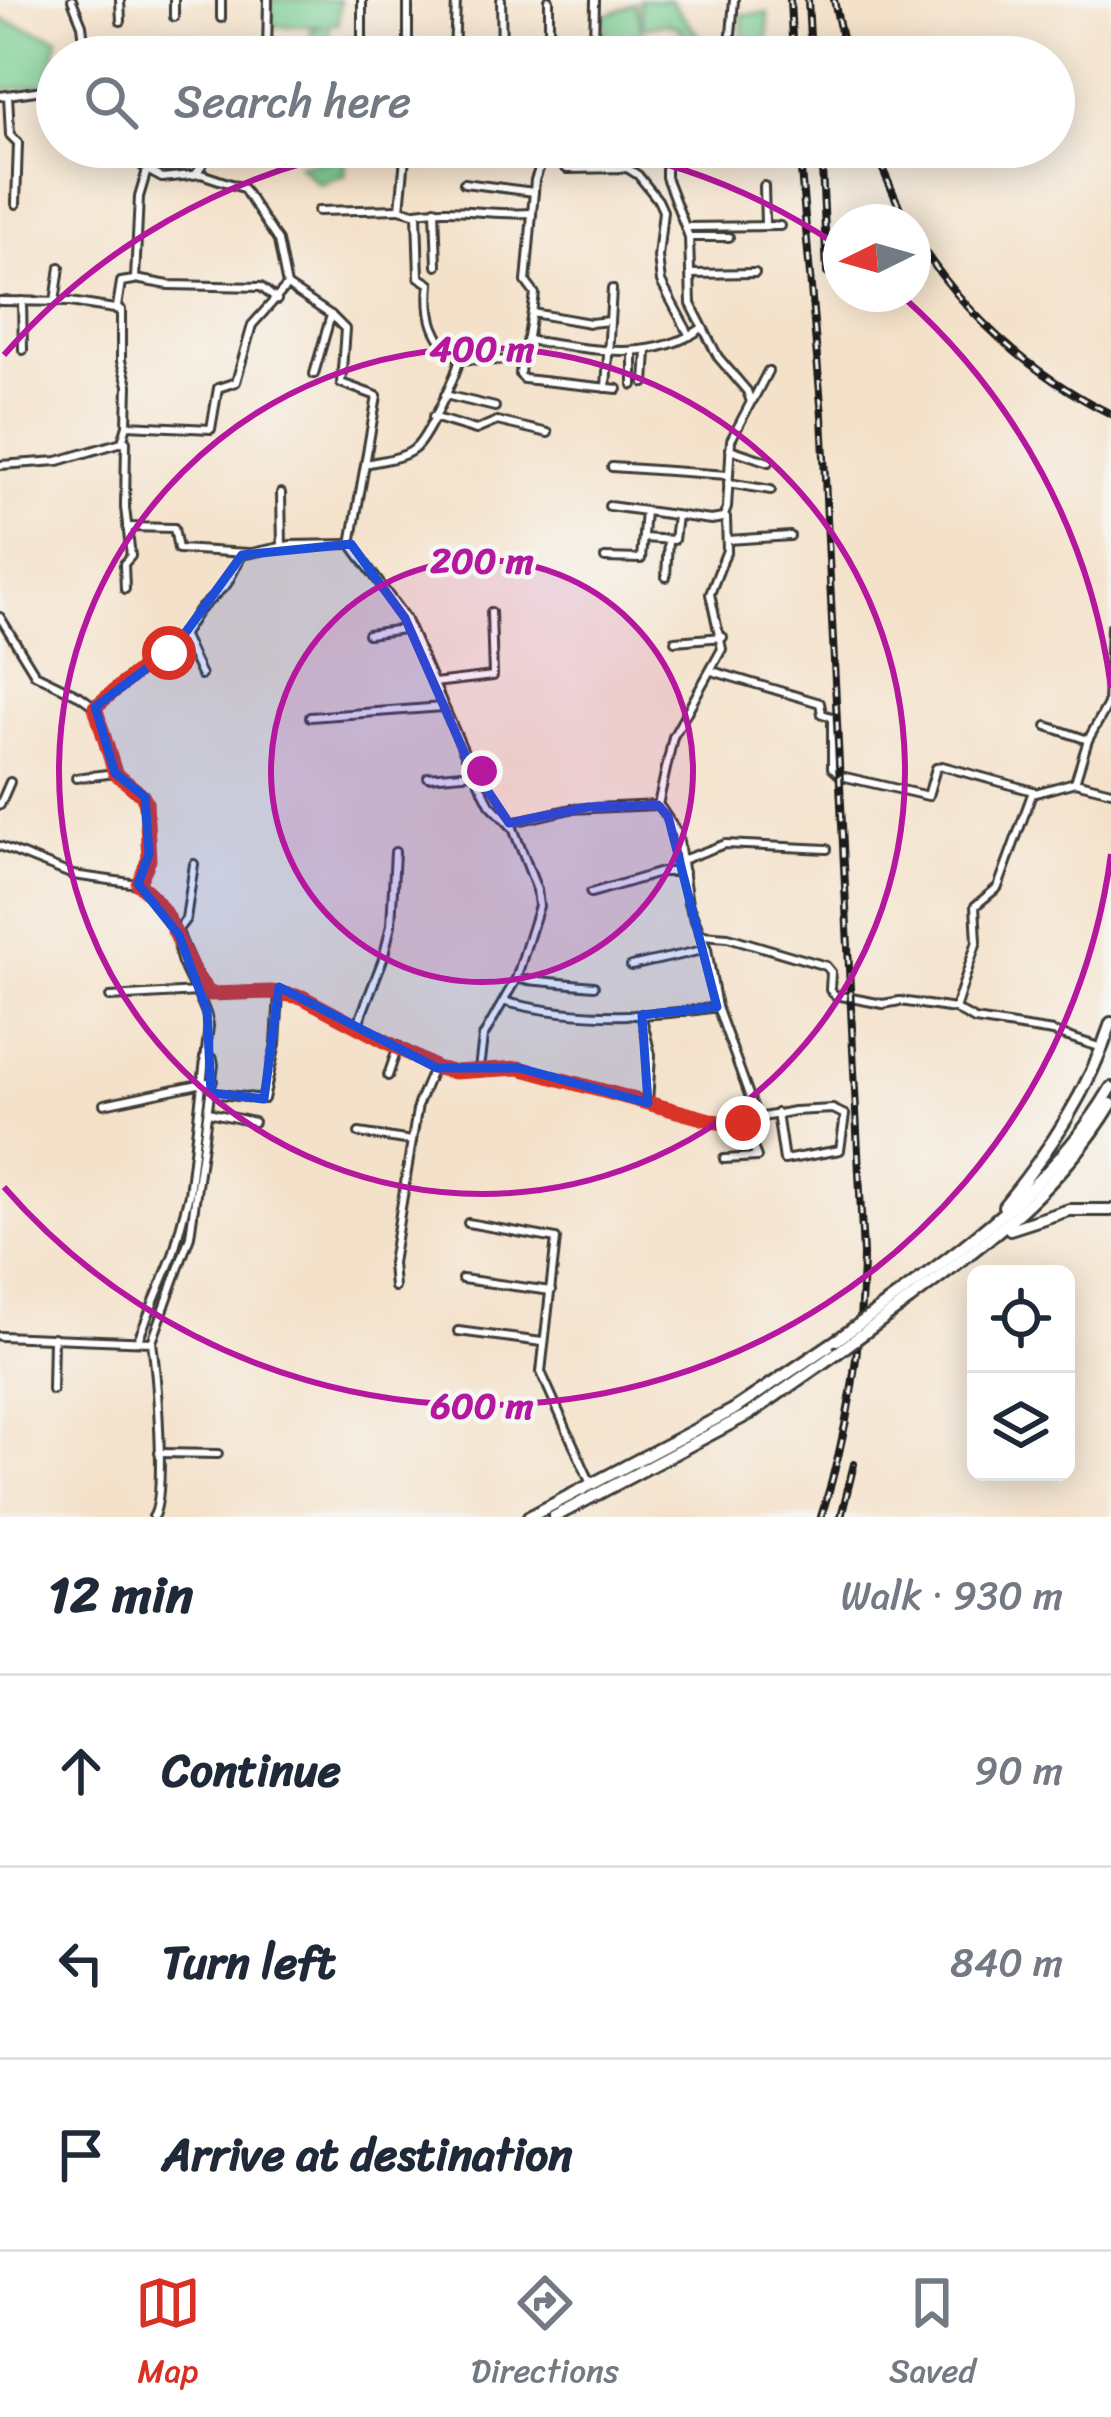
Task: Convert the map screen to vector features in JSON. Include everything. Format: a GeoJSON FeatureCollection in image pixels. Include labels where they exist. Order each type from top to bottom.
{"type":"FeatureCollection","features":[{"type":"Feature","properties":{"kind":"highway"},"geometry":{"type":"LineString","coordinates":[[981,1240],[1048,1150],[1111,1023]]}},
{"type":"Feature","properties":{"kind":"highway"},"geometry":{"type":"LineString","coordinates":[[981,1240],[1054,1166],[1111,1088]]}},
{"type":"Feature","properties":{"kind":"highway"},"geometry":{"type":"LineString","coordinates":[[554,1517],[751,1413],[981,1240],[1064,1168],[1111,1104]]}},
{"type":"Feature","properties":{"kind":"highway"},"geometry":{"type":"LineString","coordinates":[[981,1240],[1052,1213],[1111,1210]]}},
{"type":"Feature","properties":{"kind":"highway"},"geometry":{"type":"LineString","coordinates":[[529,1517],[747,1403],[837,1346]]}},
{"type":"Feature","properties":{"kind":"street"},"geometry":{"type":"LineString","coordinates":[[72,0],[83,36]]}},
{"type":"Feature","properties":{"kind":"street"},"geometry":{"type":"LineString","coordinates":[[120,0],[121,21]]}},
{"type":"Feature","properties":{"kind":"street"},"geometry":{"type":"LineString","coordinates":[[174,0],[174,17]]}},
{"type":"Feature","properties":{"kind":"street"},"geometry":{"type":"LineString","coordinates":[[220,18],[221,0]]}},
{"type":"Feature","properties":{"kind":"street"},"geometry":{"type":"LineString","coordinates":[[267,36],[268,0]]}},
{"type":"Feature","properties":{"kind":"street"},"geometry":{"type":"LineString","coordinates":[[362,0],[362,36]]}},
{"type":"Feature","properties":{"kind":"street"},"geometry":{"type":"LineString","coordinates":[[408,0],[408,36]]}},
{"type":"Feature","properties":{"kind":"street"},"geometry":{"type":"LineString","coordinates":[[455,36],[456,0]]}},
{"type":"Feature","properties":{"kind":"street"},"geometry":{"type":"LineString","coordinates":[[501,0],[502,36]]}},
{"type":"Feature","properties":{"kind":"street"},"geometry":{"type":"LineString","coordinates":[[549,0],[549,36]]}},
{"type":"Feature","properties":{"kind":"street"},"geometry":{"type":"LineString","coordinates":[[594,36],[595,0]]}},
{"type":"Feature","properties":{"kind":"street"},"geometry":{"type":"LineString","coordinates":[[730,36],[734,0]]}},
{"type":"Feature","properties":{"kind":"street"},"geometry":{"type":"LineString","coordinates":[[16,204],[18,142],[10,135],[4,96],[36,91]]}},
{"type":"Feature","properties":{"kind":"street"},"geometry":{"type":"LineString","coordinates":[[196,174],[200,168]]}},
{"type":"Feature","properties":{"kind":"street"},"geometry":{"type":"LineString","coordinates":[[400,209],[404,168]]}},
{"type":"Feature","properties":{"kind":"street"},"geometry":{"type":"LineString","coordinates":[[537,168],[526,282],[534,290],[520,376],[618,389]]}},
{"type":"Feature","properties":{"kind":"street"},"geometry":{"type":"LineString","coordinates":[[627,168],[663,212],[658,256],[662,282],[748,391],[751,403]]}},
{"type":"Feature","properties":{"kind":"street"},"geometry":{"type":"LineString","coordinates":[[666,168],[689,237],[689,296],[697,332]]}},
{"type":"Feature","properties":{"kind":"street"},"geometry":{"type":"LineString","coordinates":[[135,280],[139,197],[147,170],[162,178],[196,174],[236,183],[248,193],[278,241],[287,286],[343,325],[340,383],[377,396],[351,544],[410,628],[474,773],[494,808],[509,823],[539,898],[516,979],[483,1037],[478,1070]]}},
{"type":"Feature","properties":{"kind":"street"},"geometry":{"type":"LineString","coordinates":[[464,183],[534,192]]}},
{"type":"Feature","properties":{"kind":"street"},"geometry":{"type":"LineString","coordinates":[[764,186],[765,224]]}},
{"type":"Feature","properties":{"kind":"street"},"geometry":{"type":"LineString","coordinates":[[318,211],[435,209],[532,215]]}},
{"type":"Feature","properties":{"kind":"street"},"geometry":{"type":"LineString","coordinates":[[435,209],[437,266]]}},
{"type":"Feature","properties":{"kind":"street"},"geometry":{"type":"LineString","coordinates":[[416,212],[419,277],[430,284],[430,323],[449,352],[460,359],[521,361]]}},
{"type":"Feature","properties":{"kind":"street"},"geometry":{"type":"LineString","coordinates":[[685,227],[780,226]]}},
{"type":"Feature","properties":{"kind":"street"},"geometry":{"type":"LineString","coordinates":[[689,237],[729,237]]}},
{"type":"Feature","properties":{"kind":"street"},"geometry":{"type":"LineString","coordinates":[[56,302],[60,267]]}},
{"type":"Feature","properties":{"kind":"street"},"geometry":{"type":"LineString","coordinates":[[691,274],[755,273]]}},
{"type":"Feature","properties":{"kind":"street"},"geometry":{"type":"LineString","coordinates":[[117,307],[121,282],[135,280],[261,287],[277,300]]}},
{"type":"Feature","properties":{"kind":"street"},"geometry":{"type":"LineString","coordinates":[[127,425],[212,428],[218,388],[236,382],[253,325],[287,286]]}},
{"type":"Feature","properties":{"kind":"street"},"geometry":{"type":"LineString","coordinates":[[605,388],[612,289]]}},
{"type":"Feature","properties":{"kind":"street"},"geometry":{"type":"LineString","coordinates":[[0,301],[117,307],[122,313],[131,556],[124,564],[125,589]]}},
{"type":"Feature","properties":{"kind":"street"},"geometry":{"type":"LineString","coordinates":[[22,301],[23,350]]}},
{"type":"Feature","properties":{"kind":"street"},"geometry":{"type":"LineString","coordinates":[[532,313],[590,323],[609,321]]}},
{"type":"Feature","properties":{"kind":"street"},"geometry":{"type":"LineString","coordinates":[[314,374],[331,315]]}},
{"type":"Feature","properties":{"kind":"street"},"geometry":{"type":"LineString","coordinates":[[527,340],[633,352],[697,332]]}},
{"type":"Feature","properties":{"kind":"street"},"geometry":{"type":"LineString","coordinates":[[645,383],[647,351]]}},
{"type":"Feature","properties":{"kind":"street"},"geometry":{"type":"LineString","coordinates":[[633,352],[633,385]]}},
{"type":"Feature","properties":{"kind":"street"},"geometry":{"type":"LineString","coordinates":[[366,464],[413,449],[446,395],[460,359]]}},
{"type":"Feature","properties":{"kind":"street"},"geometry":{"type":"LineString","coordinates":[[654,805],[673,736],[722,649],[710,594],[726,557],[724,477],[734,431],[768,371]]}},
{"type":"Feature","properties":{"kind":"street"},"geometry":{"type":"LineString","coordinates":[[446,395],[494,407]]}},
{"type":"Feature","properties":{"kind":"street"},"geometry":{"type":"LineString","coordinates":[[433,417],[476,430],[497,421],[548,433]]}},
{"type":"Feature","properties":{"kind":"street"},"geometry":{"type":"LineString","coordinates":[[0,465],[58,461],[126,437]]}},
{"type":"Feature","properties":{"kind":"street"},"geometry":{"type":"LineString","coordinates":[[730,449],[769,462]]}},
{"type":"Feature","properties":{"kind":"street"},"geometry":{"type":"LineString","coordinates":[[612,467],[724,477],[772,490]]}},
{"type":"Feature","properties":{"kind":"street"},"geometry":{"type":"LineString","coordinates":[[281,493],[281,546]]}},
{"type":"Feature","properties":{"kind":"street"},"geometry":{"type":"LineString","coordinates":[[609,506],[722,517]]}},
{"type":"Feature","properties":{"kind":"street"},"geometry":{"type":"LineString","coordinates":[[604,558],[641,559],[645,511]]}},
{"type":"Feature","properties":{"kind":"street"},"geometry":{"type":"LineString","coordinates":[[643,538],[674,540],[677,515]]}},
{"type":"Feature","properties":{"kind":"street"},"geometry":{"type":"LineString","coordinates":[[127,527],[174,528],[178,549],[248,553],[281,546],[351,544]]}},
{"type":"Feature","properties":{"kind":"street"},"geometry":{"type":"LineString","coordinates":[[728,540],[790,536]]}},
{"type":"Feature","properties":{"kind":"street"},"geometry":{"type":"LineString","coordinates":[[666,578],[668,540]]}},
{"type":"Feature","properties":{"kind":"street"},"geometry":{"type":"LineString","coordinates":[[95,707],[142,668],[169,653],[248,553]]}},
{"type":"Feature","properties":{"kind":"street"},"geometry":{"type":"LineString","coordinates":[[434,683],[493,676],[491,612]]}},
{"type":"Feature","properties":{"kind":"street"},"geometry":{"type":"LineString","coordinates":[[2,622],[35,674],[95,707],[115,773],[146,802],[149,860],[138,884]]}},
{"type":"Feature","properties":{"kind":"street"},"geometry":{"type":"LineString","coordinates":[[1075,782],[1088,740],[1108,704],[1111,627]]}},
{"type":"Feature","properties":{"kind":"street"},"geometry":{"type":"LineString","coordinates":[[368,634],[410,628]]}},
{"type":"Feature","properties":{"kind":"street"},"geometry":{"type":"LineString","coordinates":[[182,634],[201,675]]}},
{"type":"Feature","properties":{"kind":"street"},"geometry":{"type":"LineString","coordinates":[[675,640],[720,637]]}},
{"type":"Feature","properties":{"kind":"street"},"geometry":{"type":"LineString","coordinates":[[712,671],[820,703],[822,714],[832,717],[832,768],[841,776],[928,796],[937,768],[942,766],[1036,792],[1075,782],[1111,791]]}},
{"type":"Feature","properties":{"kind":"street"},"geometry":{"type":"LineString","coordinates":[[310,717],[443,707]]}},
{"type":"Feature","properties":{"kind":"street"},"geometry":{"type":"LineString","coordinates":[[1047,727],[1088,740]]}},
{"type":"Feature","properties":{"kind":"street"},"geometry":{"type":"LineString","coordinates":[[76,778],[115,773]]}},
{"type":"Feature","properties":{"kind":"street"},"geometry":{"type":"LineString","coordinates":[[428,777],[474,773]]}},
{"type":"Feature","properties":{"kind":"street"},"geometry":{"type":"LineString","coordinates":[[0,805],[10,782]]}},
{"type":"Feature","properties":{"kind":"street"},"geometry":{"type":"LineString","coordinates":[[955,1009],[977,940],[975,906],[998,887],[1029,799],[1036,792]]}},
{"type":"Feature","properties":{"kind":"street"},"geometry":{"type":"LineString","coordinates":[[509,823],[571,809],[654,805]]}},
{"type":"Feature","properties":{"kind":"street"},"geometry":{"type":"LineString","coordinates":[[654,805],[678,834],[682,860],[677,872],[702,935],[712,1008],[758,1157],[724,1159]]}},
{"type":"Feature","properties":{"kind":"street"},"geometry":{"type":"LineString","coordinates":[[682,860],[720,844],[827,848]]}},
{"type":"Feature","properties":{"kind":"street"},"geometry":{"type":"LineString","coordinates":[[0,846],[73,874],[138,884],[151,894],[178,934],[210,994],[302,997],[454,1072],[519,1068],[727,1124],[777,1113],[841,1112],[845,1115],[839,1150],[784,1160],[777,1113]]}},
{"type":"Feature","properties":{"kind":"street"},"geometry":{"type":"LineString","coordinates":[[358,1024],[391,926],[395,852]]}},
{"type":"Feature","properties":{"kind":"street"},"geometry":{"type":"LineString","coordinates":[[153,1517],[159,1509],[159,1453],[146,1341],[183,1221],[209,1019],[177,949],[194,864]]}},
{"type":"Feature","properties":{"kind":"street"},"geometry":{"type":"LineString","coordinates":[[591,893],[677,872]]}},
{"type":"Feature","properties":{"kind":"street"},"geometry":{"type":"LineString","coordinates":[[702,935],[728,937],[826,966],[835,995],[955,1009],[975,1020],[1062,1034],[1102,1049]]}},
{"type":"Feature","properties":{"kind":"street"},"geometry":{"type":"LineString","coordinates":[[631,966],[703,951]]}},
{"type":"Feature","properties":{"kind":"street"},"geometry":{"type":"LineString","coordinates":[[516,979],[594,986]]}},
{"type":"Feature","properties":{"kind":"street"},"geometry":{"type":"LineString","coordinates":[[110,997],[198,992]]}},
{"type":"Feature","properties":{"kind":"street"},"geometry":{"type":"LineString","coordinates":[[212,1093],[264,1099],[278,1028],[279,993]]}},
{"type":"Feature","properties":{"kind":"street"},"geometry":{"type":"LineString","coordinates":[[506,1002],[548,1011],[641,1014],[712,1008]]}},
{"type":"Feature","properties":{"kind":"street"},"geometry":{"type":"LineString","coordinates":[[641,1014],[651,1055],[648,1102]]}},
{"type":"Feature","properties":{"kind":"street"},"geometry":{"type":"LineString","coordinates":[[388,1076],[398,1046]]}},
{"type":"Feature","properties":{"kind":"street"},"geometry":{"type":"LineString","coordinates":[[146,1341],[190,1236],[212,1093],[214,1060],[205,1058]]}},
{"type":"Feature","properties":{"kind":"street"},"geometry":{"type":"LineString","coordinates":[[394,1287],[392,1262],[418,1103],[434,1066]]}},
{"type":"Feature","properties":{"kind":"street"},"geometry":{"type":"LineString","coordinates":[[104,1104],[212,1082]]}},
{"type":"Feature","properties":{"kind":"street"},"geometry":{"type":"LineString","coordinates":[[208,1112],[254,1122]]}},
{"type":"Feature","properties":{"kind":"street"},"geometry":{"type":"LineString","coordinates":[[359,1133],[412,1141]]}},
{"type":"Feature","properties":{"kind":"street"},"geometry":{"type":"LineString","coordinates":[[468,1223],[554,1236],[557,1243],[542,1372],[591,1484]]}},
{"type":"Feature","properties":{"kind":"street"},"geometry":{"type":"LineString","coordinates":[[462,1280],[550,1291]]}},
{"type":"Feature","properties":{"kind":"street"},"geometry":{"type":"LineString","coordinates":[[458,1330],[542,1342]]}},
{"type":"Feature","properties":{"kind":"street"},"geometry":{"type":"LineString","coordinates":[[0,1336],[146,1341]]}},
{"type":"Feature","properties":{"kind":"street"},"geometry":{"type":"LineString","coordinates":[[52,1390],[53,1337]]}},
{"type":"Feature","properties":{"kind":"street"},"geometry":{"type":"LineString","coordinates":[[159,1453],[218,1454]]}},
{"type":"Feature","properties":{"kind":"highlighted area"},"geometry":{"type":"Polygon","coordinates":[[[351,544],[405,618],[468,761],[509,823],[588,807],[658,805],[668,816],[717,1007],[642,1015],[648,1103],[519,1068],[437,1068],[279,987],[264,1099],[211,1093],[207,1011],[179,935],[138,884],[149,854],[145,797],[115,773],[95,707],[175,647],[242,555],[351,544]]]}},
{"type":"Feature","properties":{"kind":"green space"},"geometry":{"type":"Polygon","coordinates":[[[271,0],[340,0],[338,24],[330,24],[329,36],[312,36],[311,30],[324,26],[272,26],[271,0]]]}},
{"type":"Feature","properties":{"kind":"green space"},"geometry":{"type":"Polygon","coordinates":[[[639,0],[670,0],[699,36],[680,36],[681,29],[666,23],[643,28],[639,0]]]}},
{"type":"Feature","properties":{"kind":"green space"},"geometry":{"type":"Polygon","coordinates":[[[635,3],[643,36],[606,36],[604,16],[635,3]]]}},
{"type":"Feature","properties":{"kind":"green space"},"geometry":{"type":"Polygon","coordinates":[[[768,13],[767,36],[742,36],[742,14],[768,13]]]}},
{"type":"Feature","properties":{"kind":"green space"},"geometry":{"type":"Polygon","coordinates":[[[0,19],[52,36],[36,36],[36,85],[0,91],[0,19]]]}},
{"type":"Feature","properties":{"kind":"green space"},"geometry":{"type":"Polygon","coordinates":[[[301,168],[345,168],[345,175],[319,184],[301,168]]]}},
{"type":"Feature","properties":{"kind":"railway"},"geometry":{"type":"LineString","coordinates":[[790,0],[792,36]]}},
{"type":"Feature","properties":{"kind":"railway"},"geometry":{"type":"LineString","coordinates":[[808,0],[810,36]]}},
{"type":"Feature","properties":{"kind":"railway"},"geometry":{"type":"LineString","coordinates":[[834,0],[842,36]]}},
{"type":"Feature","properties":{"kind":"railway"},"geometry":{"type":"LineString","coordinates":[[801,168],[822,416],[863,1254],[852,1387],[821,1517]]}},
{"type":"Feature","properties":{"kind":"railway"},"geometry":{"type":"LineString","coordinates":[[822,168],[824,204]]}},
{"type":"Feature","properties":{"kind":"railway"},"geometry":{"type":"LineString","coordinates":[[882,168],[898,204]]}},
{"type":"Feature","properties":{"kind":"railway"},"geometry":{"type":"LineString","coordinates":[[931,261],[999,338],[1052,380],[1111,414]]}},
{"type":"Feature","properties":{"kind":"railway"},"geometry":{"type":"LineString","coordinates":[[841,1517],[854,1464]]}},
{"type":"Feature","properties":{"kind":"route"},"geometry":{"type":"LineString","coordinates":[[169,653],[142,668],[95,707],[115,773],[146,802],[149,860],[138,884],[170,918],[200,984],[210,994],[271,992],[302,997],[436,1068],[454,1072],[519,1068],[717,1122],[743,1123]]}}]}
